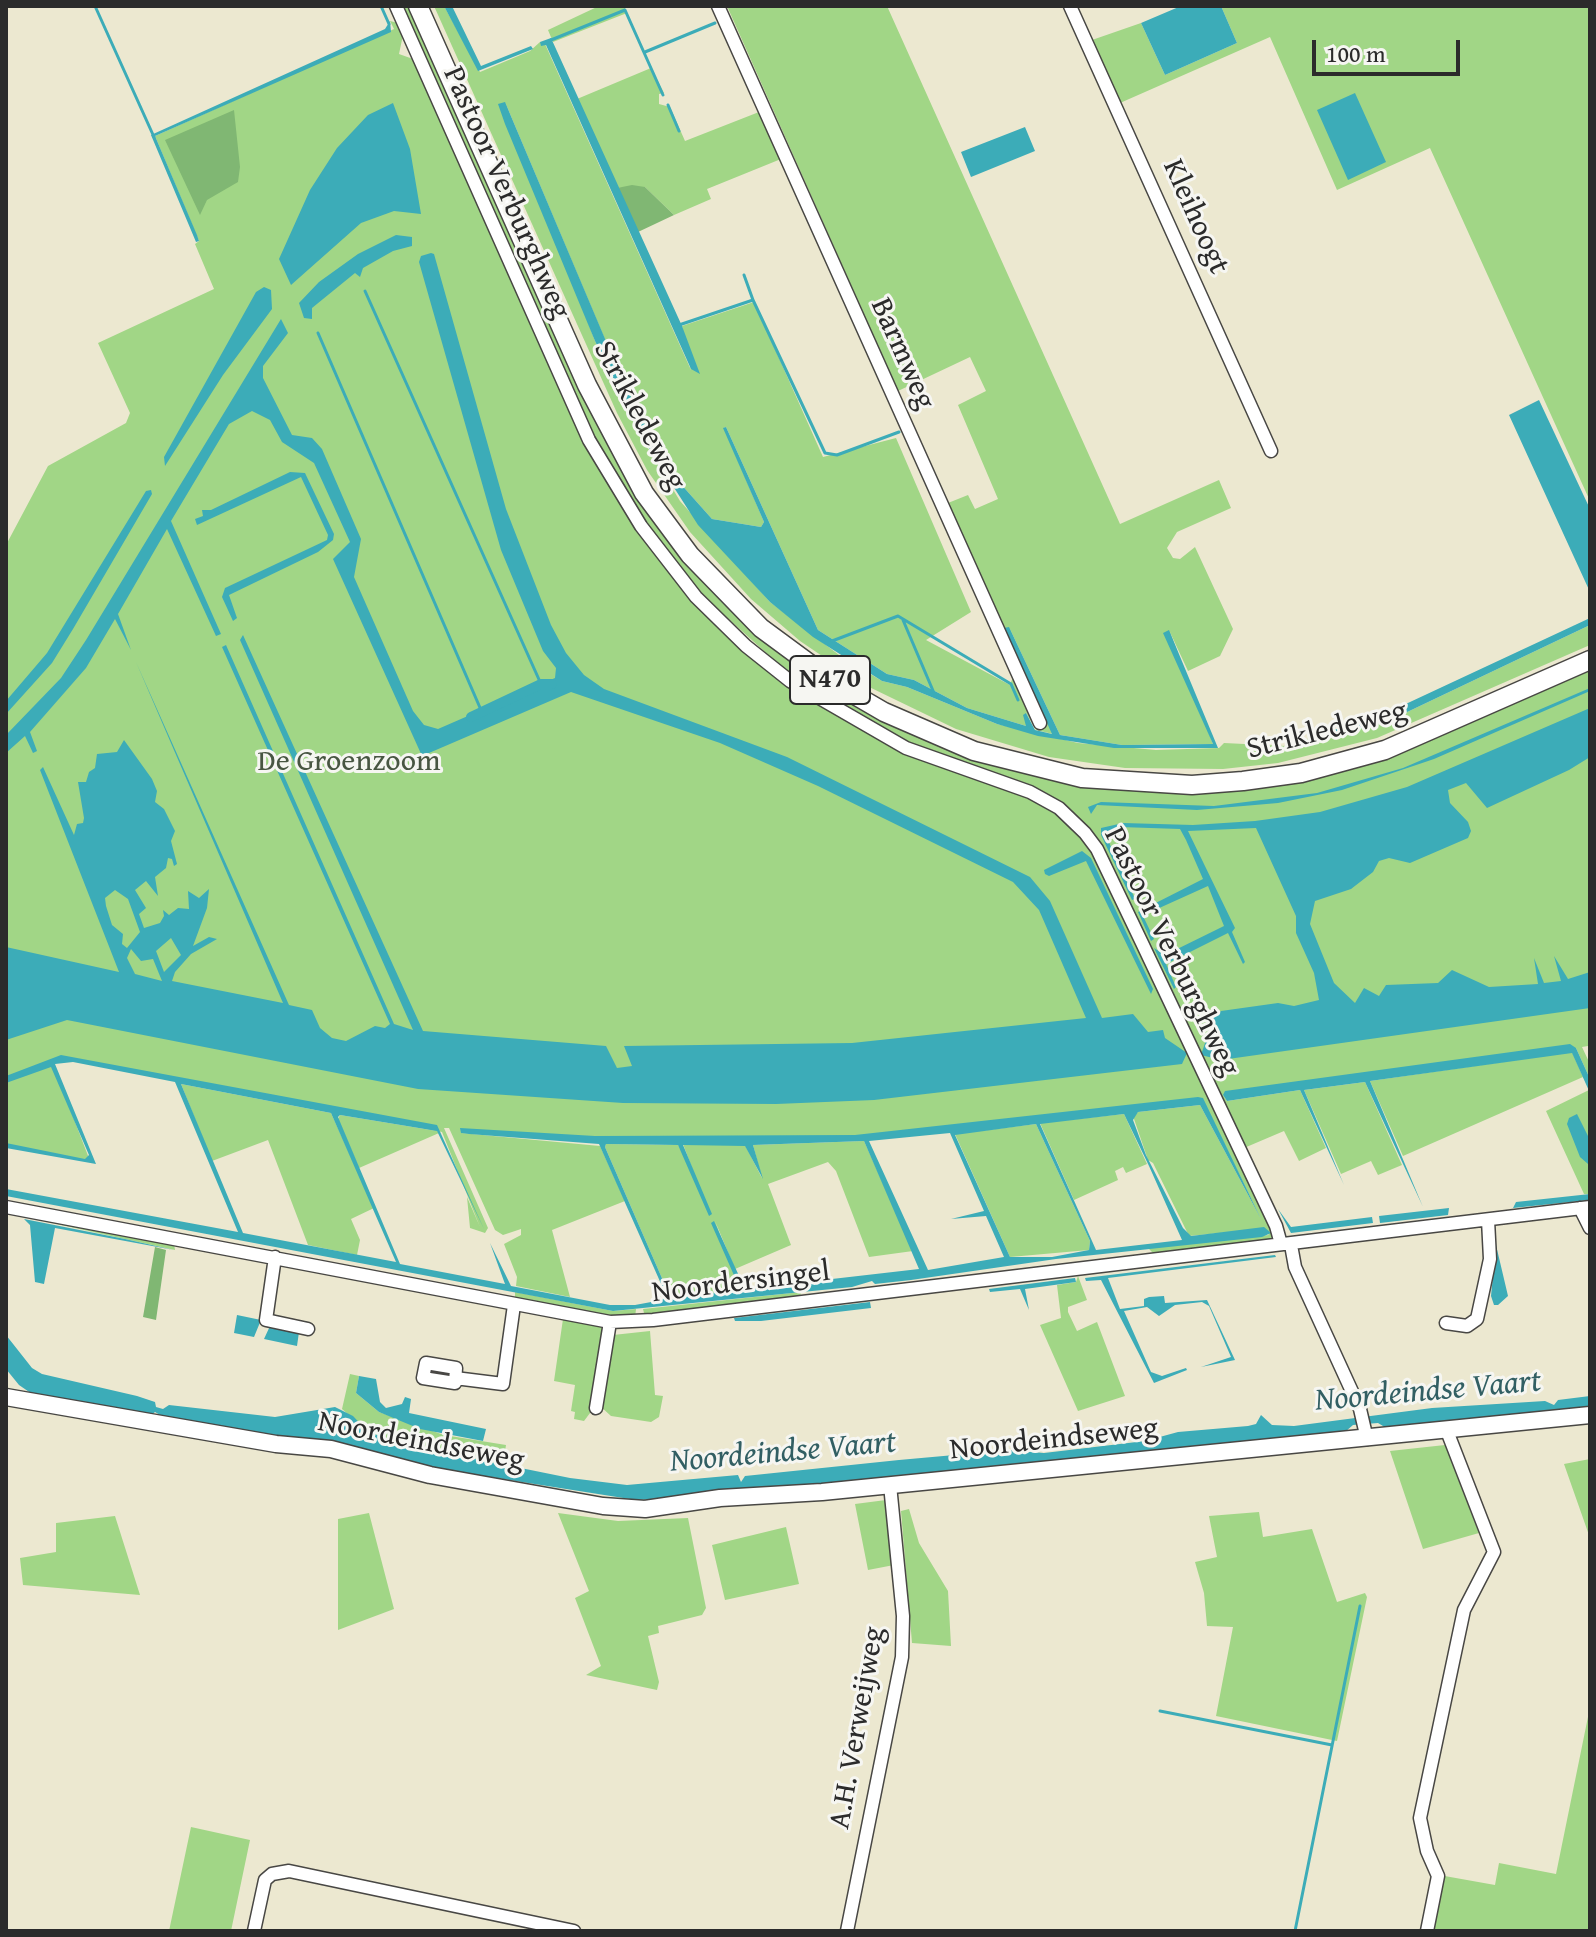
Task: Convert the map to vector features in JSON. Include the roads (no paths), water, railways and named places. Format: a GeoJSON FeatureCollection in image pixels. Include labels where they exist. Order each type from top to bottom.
{"type":"FeatureCollection","features":[{"type":"Feature","properties":{"kind":"main road","name":"Strikledeweg"},"geometry":{"type":"LineString","coordinates":[[418,6],[587,385],[644,493],[690,555],[761,628],[841,687],[884,712],[974,751],[1082,778],[1179,784],[1243,781],[1301,773],[1385,750],[1590,660]]}},
{"type":"Feature","properties":{"kind":"main road","name":"Strikledeweg"},"geometry":{"type":"LineString","coordinates":[[430,6],[597,379],[653,486],[700,550],[768,619],[844,675],[889,702],[979,740],[1086,767],[1175,772],[1242,770],[1298,762],[1384,739],[1590,648]]}},
{"type":"Feature","properties":{"kind":"street","name":"Pastoor Verburghweg"},"geometry":{"type":"LineString","coordinates":[[396,6],[411,47],[589,440],[641,526],[696,597],[746,646],[790,681],[906,748],[1030,792],[1059,808],[1097,849],[1286,1245],[1365,1427]]}},
{"type":"Feature","properties":{"kind":"street","name":"Barmweg"},"geometry":{"type":"LineString","coordinates":[[718,6],[1040,723]]}},
{"type":"Feature","properties":{"kind":"street","name":"Kleihoogt"},"geometry":{"type":"LineString","coordinates":[[1070,6],[1271,451]]}},
{"type":"Feature","properties":{"kind":"street","name":"Noordersingel"},"geometry":{"type":"LineString","coordinates":[[6,1207],[610,1322],[653,1320],[1585,1208]]}},
{"type":"Feature","properties":{"kind":"street"},"geometry":{"type":"LineString","coordinates":[[1585,1208],[1590,1228]]}},
{"type":"Feature","properties":{"kind":"street"},"geometry":{"type":"LineString","coordinates":[[1446,1323],[1472,1324],[1480,1312],[1490,1259],[1488,1220]]}},
{"type":"Feature","properties":{"kind":"street"},"geometry":{"type":"LineString","coordinates":[[275,1257],[266,1320],[308,1329]]}},
{"type":"Feature","properties":{"kind":"street"},"geometry":{"type":"LineString","coordinates":[[455,1378],[503,1384],[514,1305]]}},
{"type":"Feature","properties":{"kind":"street"},"geometry":{"type":"LineString","coordinates":[[596,1408],[610,1322]]}},
{"type":"Feature","properties":{"kind":"street","name":"Noordeindseweg"},"geometry":{"type":"LineString","coordinates":[[6,1397],[134,1421],[343,1451],[430,1475],[603,1506],[645,1509],[759,1494],[890,1485],[1236,1448],[1365,1427],[1448,1435],[1522,1419],[1590,1415]]}},
{"type":"Feature","properties":{"kind":"street"},"geometry":{"type":"LineString","coordinates":[[1427,1931],[1438,1876],[1427,1851],[1420,1818],[1464,1610],[1494,1552],[1448,1435]]}},
{"type":"Feature","properties":{"kind":"street","name":"A.H. Verweijweg"},"geometry":{"type":"LineString","coordinates":[[847,1931],[902,1657],[903,1616],[890,1485]]}},
{"type":"Feature","properties":{"kind":"street"},"geometry":{"type":"LineString","coordinates":[[254,1931],[265,1880],[272,1874],[289,1871],[574,1931]]}},
{"type":"Feature","properties":{"kind":"water"},"geometry":{"type":"Polygon","coordinates":[[[444,6],[452,6],[481,66],[531,46],[533,49],[478,71],[444,6]]]}},
{"type":"Feature","properties":{"kind":"water"},"geometry":{"type":"Polygon","coordinates":[[[1181,6],[1221,6],[1237,43],[1165,75],[1141,23],[1181,6]]]}},
{"type":"Feature","properties":{"kind":"water"},"geometry":{"type":"Polygon","coordinates":[[[390,21],[391,32],[155,136],[197,235],[199,241],[196,242],[151,135],[385,29],[390,21]]]}},
{"type":"Feature","properties":{"kind":"water"},"geometry":{"type":"Polygon","coordinates":[[[551,38],[682,326],[700,374],[691,369],[546,45],[541,46],[540,42],[551,38]]]}},
{"type":"Feature","properties":{"kind":"water"},"geometry":{"type":"Polygon","coordinates":[[[1355,93],[1386,162],[1348,180],[1317,110],[1355,93]]]}},
{"type":"Feature","properties":{"kind":"water"},"geometry":{"type":"Polygon","coordinates":[[[505,102],[622,379],[659,452],[679,482],[712,519],[761,527],[764,522],[723,428],[726,427],[818,630],[887,674],[914,680],[967,708],[1026,726],[1023,715],[1026,713],[1035,730],[1052,734],[1004,628],[1009,627],[1060,735],[1122,745],[1213,744],[1163,633],[1169,630],[1218,748],[1114,748],[1038,736],[997,724],[907,687],[882,681],[813,637],[770,602],[698,525],[639,433],[595,341],[505,124],[498,104],[505,102]]]}},
{"type":"Feature","properties":{"kind":"water"},"geometry":{"type":"Polygon","coordinates":[[[393,103],[410,149],[421,214],[394,211],[361,223],[291,285],[279,259],[310,190],[337,148],[368,115],[393,103]]]}},
{"type":"Feature","properties":{"kind":"water"},"geometry":{"type":"Polygon","coordinates":[[[1025,127],[1035,151],[971,177],[961,152],[1025,127]]]}},
{"type":"Feature","properties":{"kind":"water"},"geometry":{"type":"Polygon","coordinates":[[[396,235],[412,237],[412,246],[393,251],[363,268],[360,277],[355,273],[312,308],[312,319],[304,318],[299,303],[319,282],[358,254],[396,235]]]}},
{"type":"Feature","properties":{"kind":"water"},"geometry":{"type":"Polygon","coordinates":[[[434,254],[506,509],[551,625],[566,653],[584,675],[604,689],[787,757],[1030,877],[1050,901],[1102,1018],[1133,1014],[1148,1032],[1163,1030],[1165,1038],[1187,1053],[1182,1064],[874,1100],[776,1104],[623,1103],[418,1089],[67,1020],[6,1040],[6,947],[119,972],[40,770],[43,767],[74,835],[77,824],[83,823],[84,818],[78,782],[86,782],[89,772],[95,768],[97,754],[117,752],[124,740],[152,779],[157,791],[155,802],[164,809],[175,831],[171,841],[177,864],[174,866],[172,859],[168,858],[166,868],[155,877],[158,896],[146,881],[135,890],[146,908],[139,914],[144,928],[160,923],[163,910],[169,915],[178,908],[189,909],[188,891],[199,898],[209,889],[207,908],[193,946],[209,937],[217,939],[191,954],[175,972],[172,981],[283,1003],[136,662],[289,1005],[312,1010],[320,1028],[332,1038],[346,1041],[375,1026],[385,1028],[390,1024],[222,647],[226,645],[394,1024],[413,1030],[240,640],[243,635],[423,1031],[606,1046],[617,1068],[632,1066],[624,1046],[852,1043],[1086,1018],[1039,910],[1013,882],[818,786],[720,743],[571,692],[422,756],[333,559],[350,542],[314,463],[282,442],[270,420],[252,411],[229,424],[171,521],[221,634],[216,636],[167,529],[118,614],[131,650],[115,619],[86,668],[30,732],[37,751],[33,753],[25,736],[6,753],[6,735],[61,678],[281,319],[288,333],[263,366],[263,378],[292,435],[312,438],[322,449],[361,539],[354,577],[413,711],[424,725],[438,729],[555,678],[556,668],[543,651],[501,550],[419,262],[421,256],[434,254]],[[115,890],[105,898],[106,906],[112,925],[123,934],[122,944],[127,948],[140,932],[128,899],[115,890]],[[171,938],[156,951],[164,972],[181,955],[171,938]],[[131,949],[127,958],[135,974],[162,981],[153,959],[141,961],[131,949]]]}},
{"type":"Feature","properties":{"kind":"water"},"geometry":{"type":"Polygon","coordinates":[[[264,287],[271,290],[272,309],[223,375],[165,466],[164,457],[256,292],[264,287]]]}},
{"type":"Feature","properties":{"kind":"water"},"geometry":{"type":"Polygon","coordinates":[[[1539,400],[1590,509],[1590,592],[1509,415],[1539,400]]]}},
{"type":"Feature","properties":{"kind":"water"},"geometry":{"type":"Polygon","coordinates":[[[290,472],[305,473],[334,534],[333,540],[318,552],[229,595],[237,618],[233,621],[222,597],[225,588],[327,540],[328,535],[301,477],[197,525],[195,519],[203,516],[202,510],[211,510],[290,472]]]}},
{"type":"Feature","properties":{"kind":"water"},"geometry":{"type":"Polygon","coordinates":[[[151,490],[152,494],[52,663],[6,714],[6,701],[47,653],[146,491],[151,490]]]}},
{"type":"Feature","properties":{"kind":"water"},"geometry":{"type":"Polygon","coordinates":[[[1590,618],[1590,625],[1403,714],[1339,736],[1331,731],[1395,709],[1590,618]]]}},
{"type":"Feature","properties":{"kind":"water"},"geometry":{"type":"Polygon","coordinates":[[[1590,688],[1590,691],[1434,759],[1342,790],[1278,803],[1197,810],[1097,805],[1091,814],[1088,807],[1101,802],[1214,806],[1317,793],[1403,768],[1590,688]]]}},
{"type":"Feature","properties":{"kind":"water"},"geometry":{"type":"Polygon","coordinates":[[[1590,708],[1590,757],[1487,808],[1466,783],[1448,790],[1450,803],[1468,822],[1471,831],[1468,838],[1410,863],[1389,858],[1379,861],[1373,872],[1351,889],[1315,901],[1310,924],[1334,983],[1355,1003],[1364,988],[1379,996],[1386,985],[1438,983],[1452,970],[1489,987],[1538,984],[1534,958],[1544,983],[1561,981],[1554,956],[1568,979],[1590,972],[1590,1008],[1221,1060],[1201,1055],[1206,1040],[1218,1035],[1217,1029],[1205,1024],[1221,1011],[1278,1003],[1294,1006],[1319,1000],[1314,973],[1296,933],[1296,916],[1256,828],[1188,831],[1235,928],[1232,932],[1245,962],[1243,964],[1228,933],[1166,964],[1176,987],[1174,989],[1154,948],[1165,955],[1224,926],[1208,886],[1146,914],[1144,918],[1154,939],[1151,941],[1138,912],[1203,879],[1186,840],[1180,829],[1120,827],[1108,831],[1106,836],[1135,899],[1132,900],[1101,835],[1101,828],[1123,823],[1193,825],[1255,821],[1320,812],[1407,787],[1590,708]]]}},
{"type":"Feature","properties":{"kind":"water"},"geometry":{"type":"Polygon","coordinates":[[[1082,851],[1091,858],[1153,989],[1151,994],[1086,861],[1049,876],[1045,874],[1044,870],[1082,851]]]}},
{"type":"Feature","properties":{"kind":"water"},"geometry":{"type":"Polygon","coordinates":[[[1570,1044],[1576,1048],[1590,1079],[1590,1093],[1572,1053],[1370,1081],[1423,1207],[1365,1082],[1304,1090],[1344,1185],[1300,1090],[1227,1101],[1223,1095],[1225,1091],[1570,1044]]]}},
{"type":"Feature","properties":{"kind":"water"},"geometry":{"type":"Polygon","coordinates":[[[61,1055],[437,1125],[484,1229],[437,1131],[338,1117],[400,1264],[505,1284],[490,1243],[511,1286],[610,1305],[635,1305],[662,1300],[666,1295],[599,1144],[469,1134],[461,1133],[460,1128],[595,1136],[855,1135],[1198,1097],[1203,1098],[1261,1219],[1200,1105],[1138,1112],[1133,1120],[1146,1155],[1183,1228],[1191,1236],[1264,1227],[1271,1233],[1262,1237],[1056,1259],[911,1280],[875,1284],[872,1281],[852,1287],[613,1311],[6,1196],[6,1189],[238,1232],[175,1082],[73,1062],[55,1064],[96,1164],[6,1148],[6,1143],[85,1159],[89,1155],[51,1067],[6,1083],[6,1076],[61,1055]],[[181,1084],[243,1233],[396,1262],[331,1113],[181,1084]],[[1124,1114],[1040,1124],[1096,1250],[1182,1240],[1124,1114]],[[1036,1124],[955,1135],[1010,1257],[1052,1257],[1089,1250],[1090,1241],[1036,1124]],[[950,1133],[869,1141],[928,1270],[1004,1257],[986,1216],[951,1219],[984,1211],[950,1133]],[[864,1141],[753,1145],[763,1179],[745,1146],[683,1145],[712,1214],[709,1216],[678,1145],[606,1144],[605,1147],[671,1299],[740,1289],[711,1223],[714,1221],[745,1289],[919,1269],[864,1141]]]}},
{"type":"Feature","properties":{"kind":"water"},"geometry":{"type":"Polygon","coordinates":[[[1577,1114],[1590,1140],[1588,1164],[1580,1157],[1567,1124],[1569,1118],[1577,1114]]]}},
{"type":"Feature","properties":{"kind":"water"},"geometry":{"type":"Polygon","coordinates":[[[1590,1194],[1590,1200],[1513,1208],[1516,1202],[1590,1194]]]}},
{"type":"Feature","properties":{"kind":"water"},"geometry":{"type":"Polygon","coordinates":[[[1449,1208],[1448,1215],[1380,1223],[1379,1216],[1449,1208]]]}},
{"type":"Feature","properties":{"kind":"water"},"geometry":{"type":"Polygon","coordinates":[[[1278,1209],[1291,1227],[1372,1217],[1373,1223],[1291,1233],[1278,1209]]]}},
{"type":"Feature","properties":{"kind":"water"},"geometry":{"type":"Polygon","coordinates":[[[24,1219],[174,1250],[55,1228],[44,1284],[35,1282],[30,1225],[24,1219]]]}},
{"type":"Feature","properties":{"kind":"water"},"geometry":{"type":"Polygon","coordinates":[[[1496,1245],[1508,1296],[1494,1305],[1491,1296],[1496,1245]]]}},
{"type":"Feature","properties":{"kind":"water"},"geometry":{"type":"Polygon","coordinates":[[[1275,1255],[1108,1278],[1120,1309],[1144,1306],[1144,1299],[1149,1297],[1164,1296],[1165,1303],[1207,1300],[1235,1360],[1201,1367],[1231,1357],[1209,1306],[1202,1302],[1175,1305],[1159,1316],[1147,1307],[1124,1311],[1151,1372],[1162,1376],[1187,1370],[1154,1383],[1101,1280],[1086,1281],[1085,1278],[1275,1255]]]}},
{"type":"Feature","properties":{"kind":"water"},"geometry":{"type":"Polygon","coordinates":[[[1075,1278],[1076,1282],[1025,1289],[1029,1310],[1020,1289],[990,1292],[989,1289],[1075,1278]]]}},
{"type":"Feature","properties":{"kind":"water"},"geometry":{"type":"Polygon","coordinates":[[[870,1302],[871,1308],[761,1321],[735,1321],[734,1318],[870,1302]]]}},
{"type":"Feature","properties":{"kind":"water"},"geometry":{"type":"Polygon","coordinates":[[[237,1315],[261,1320],[254,1337],[234,1333],[237,1315]]]}},
{"type":"Feature","properties":{"kind":"water"},"geometry":{"type":"Polygon","coordinates":[[[270,1326],[299,1332],[297,1346],[264,1339],[270,1326]]]}},
{"type":"Feature","properties":{"kind":"water"},"geometry":{"type":"Polygon","coordinates":[[[6,1335],[32,1368],[42,1374],[137,1396],[155,1402],[156,1407],[163,1409],[169,1405],[275,1417],[335,1407],[353,1416],[368,1432],[412,1446],[570,1478],[627,1485],[738,1475],[741,1482],[745,1476],[899,1460],[1010,1450],[1044,1453],[1145,1441],[1178,1432],[1248,1426],[1256,1424],[1261,1415],[1272,1425],[1294,1426],[1432,1408],[1545,1401],[1554,1405],[1558,1400],[1590,1396],[1590,1408],[1388,1429],[1378,1423],[1353,1425],[1345,1432],[969,1471],[807,1486],[741,1488],[683,1498],[636,1500],[427,1467],[330,1441],[280,1437],[165,1418],[155,1412],[149,1417],[35,1396],[19,1385],[6,1369],[6,1335]]]}},
{"type":"Feature","properties":{"kind":"water"},"geometry":{"type":"Polygon","coordinates":[[[359,1376],[376,1379],[380,1402],[386,1408],[402,1404],[405,1397],[411,1399],[409,1413],[486,1429],[483,1441],[420,1429],[379,1412],[356,1393],[359,1376]]]}},
{"type":"Feature","properties":{"kind":"waterway"},"geometry":{"type":"LineString","coordinates":[[95,6],[154,137]]}},
{"type":"Feature","properties":{"kind":"waterway"},"geometry":{"type":"LineString","coordinates":[[381,6],[389,24]]}},
{"type":"Feature","properties":{"kind":"waterway"},"geometry":{"type":"LineString","coordinates":[[551,40],[625,10],[663,95]]}},
{"type":"Feature","properties":{"kind":"waterway"},"geometry":{"type":"LineString","coordinates":[[645,52],[715,23]]}},
{"type":"Feature","properties":{"kind":"waterway"},"geometry":{"type":"LineString","coordinates":[[668,105],[679,131]]}},
{"type":"Feature","properties":{"kind":"waterway"},"geometry":{"type":"LineString","coordinates":[[679,325],[753,300],[744,275]]}},
{"type":"Feature","properties":{"kind":"waterway"},"geometry":{"type":"LineString","coordinates":[[365,291],[541,684]]}},
{"type":"Feature","properties":{"kind":"waterway"},"geometry":{"type":"LineString","coordinates":[[753,300],[825,453],[837,455],[899,432]]}},
{"type":"Feature","properties":{"kind":"waterway"},"geometry":{"type":"LineString","coordinates":[[318,333],[481,710]]}},
{"type":"Feature","properties":{"kind":"waterway"},"geometry":{"type":"LineString","coordinates":[[832,641],[898,616],[1011,684],[1018,700]]}},
{"type":"Feature","properties":{"kind":"waterway"},"geometry":{"type":"LineString","coordinates":[[903,620],[934,693]]}},
{"type":"Feature","properties":{"kind":"waterway"},"geometry":{"type":"LineString","coordinates":[[471,717],[541,684],[552,684]]}},
{"type":"Feature","properties":{"kind":"waterway"},"geometry":{"type":"LineString","coordinates":[[1295,1931],[1360,1606]]}},
{"type":"Feature","properties":{"kind":"waterway"},"geometry":{"type":"LineString","coordinates":[[1160,1711],[1332,1745]]}},
{"type":"Feature","properties":{"kind":"park label","name":"De Groenzoom"},"geometry":{"type":"Point","coordinates":[349,762]}},
{"type":"Feature","properties":{"kind":"water label","name":"Noordeindse Vaart"},"geometry":{"type":"Point","coordinates":[1428,1392]}},
{"type":"Feature","properties":{"kind":"water label","name":"Noordeindse Vaart"},"geometry":{"type":"Point","coordinates":[783,1453]}}]}
